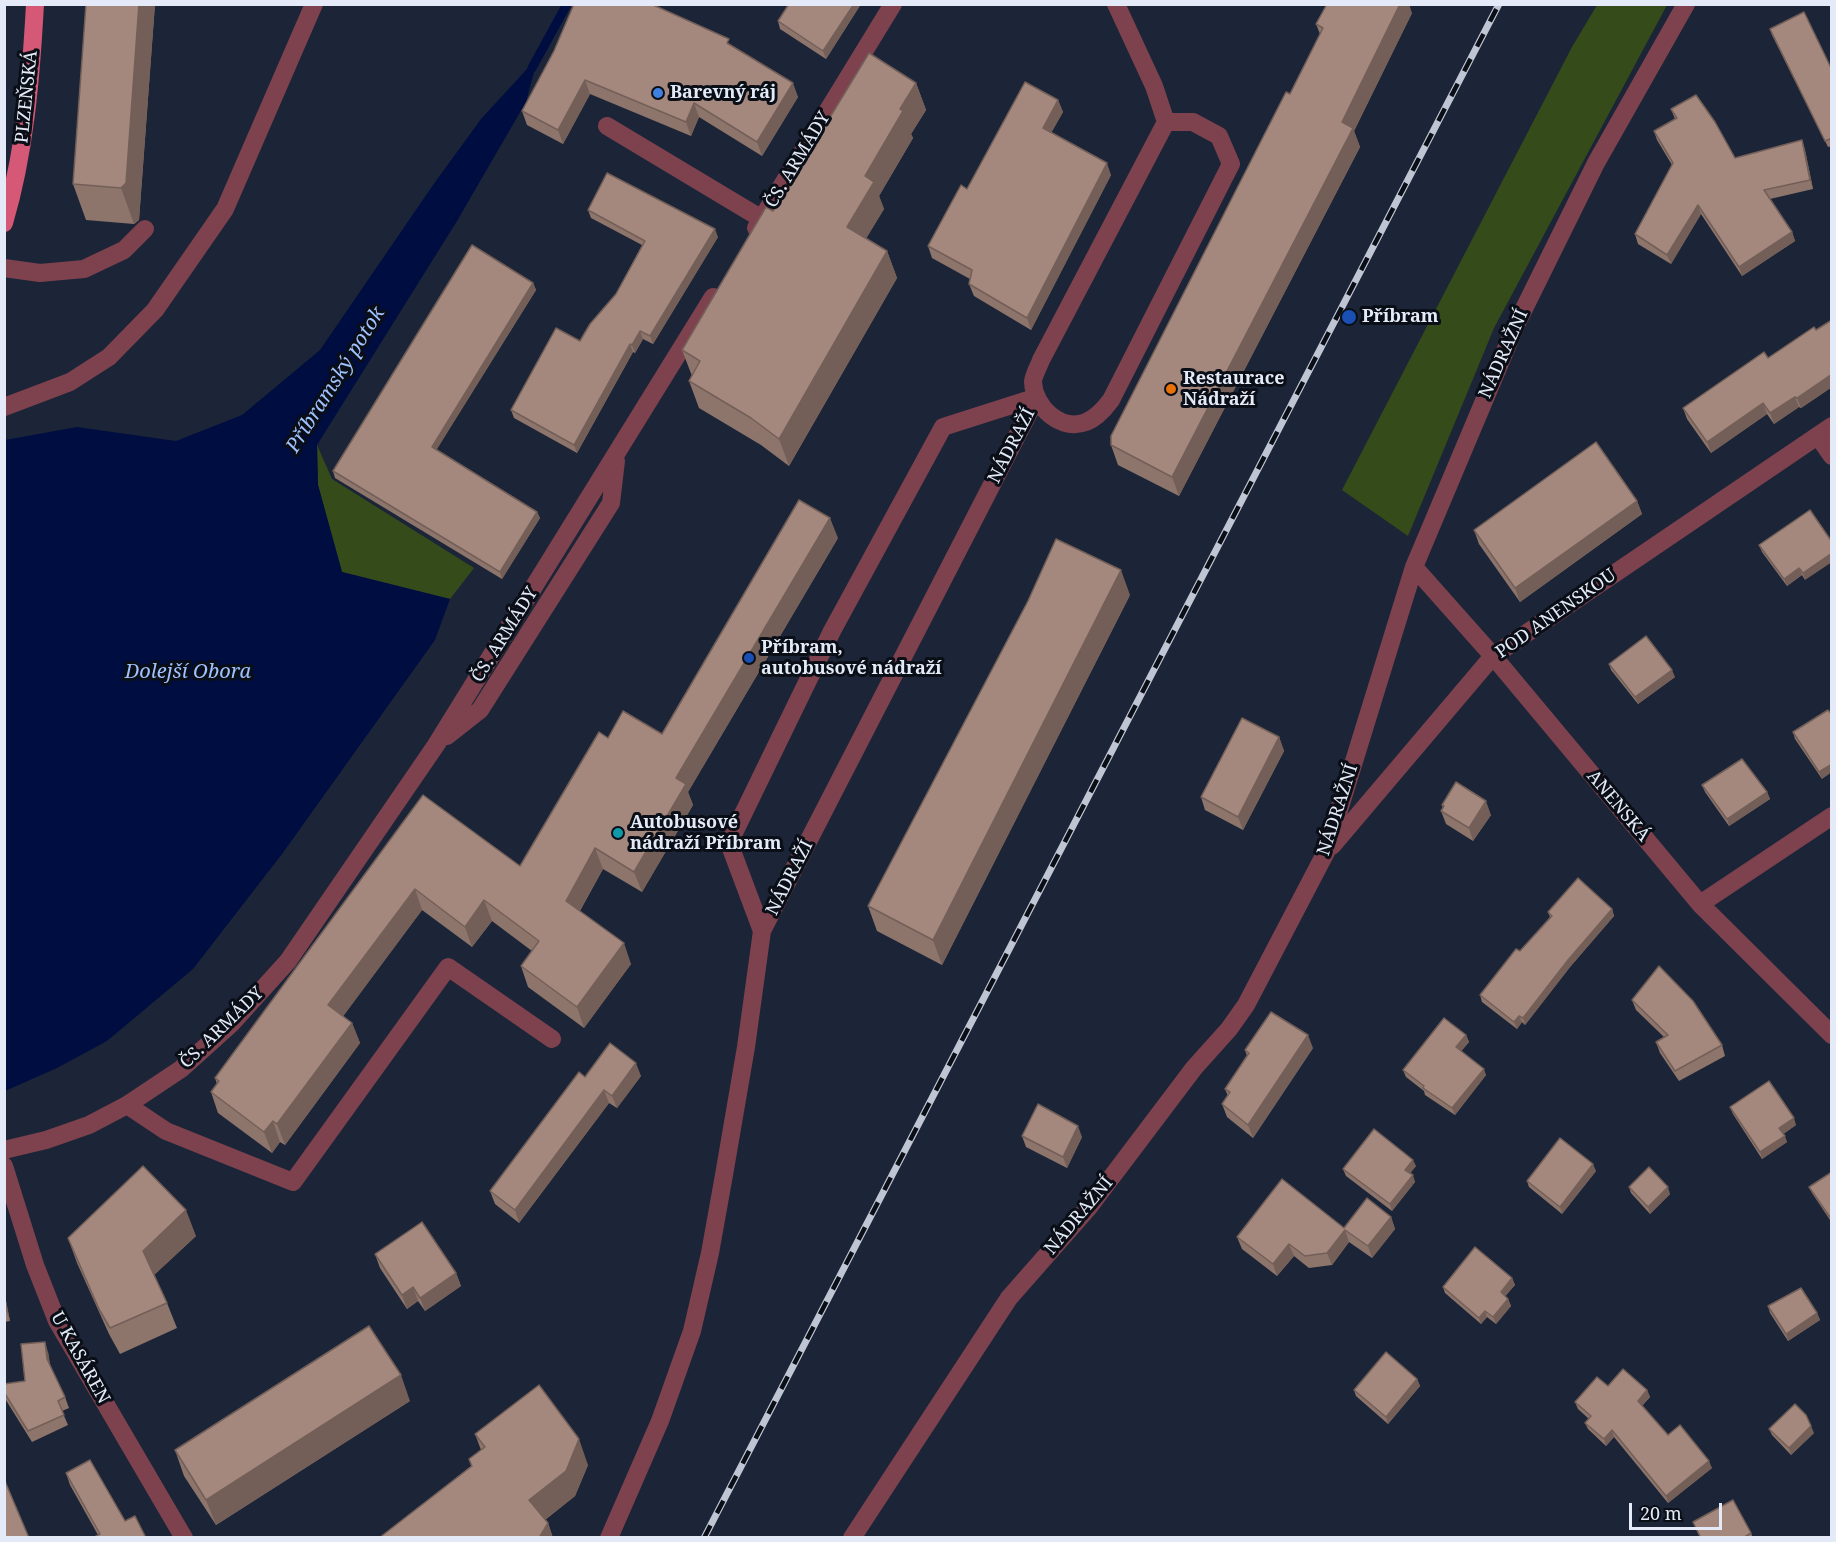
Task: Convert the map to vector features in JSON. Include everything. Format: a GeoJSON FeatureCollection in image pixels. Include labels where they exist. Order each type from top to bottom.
{"type":"FeatureCollection","features":[{"type":"Feature","properties":{"kind":"main road","name":"PLZEŇSKÁ"},"geometry":{"type":"LineString","coordinates":[[4,223],[24,138],[35,4]]}},
{"type":"Feature","properties":{"kind":"street"},"geometry":{"type":"LineString","coordinates":[[4,407],[70,382],[109,357],[155,309],[225,208],[314,4]]}},
{"type":"Feature","properties":{"kind":"street","name":"ČS. ARMÁDY"},"geometry":{"type":"LineString","coordinates":[[750,238],[893,4]]}},
{"type":"Feature","properties":{"kind":"street"},"geometry":{"type":"LineString","coordinates":[[1116,4],[1155,86],[1166,122]]}},
{"type":"Feature","properties":{"kind":"street","name":"NÁDRAŽNÍ"},"geometry":{"type":"LineString","coordinates":[[852,1538],[1009,1298],[1089,1207],[1194,1068],[1229,1029],[1246,1005],[1326,852],[1414,567],[1516,325],[1596,164],[1686,4]]}},
{"type":"Feature","properties":{"kind":"street","name":"NÁDRAŽÍ"},"geometry":{"type":"LineString","coordinates":[[1166,122],[1193,122],[1219,136],[1231,164],[1111,400],[1103,411],[1086,422],[1068,423],[1054,418],[1043,409],[1037,398],[1033,381],[1041,360],[1166,122]]}},
{"type":"Feature","properties":{"kind":"street"},"geometry":{"type":"LineString","coordinates":[[606,126],[762,219]]}},
{"type":"Feature","properties":{"kind":"street"},"geometry":{"type":"LineString","coordinates":[[4,268],[40,273],[84,269],[124,250],[145,229]]}},
{"type":"Feature","properties":{"kind":"street","name":"ČS. ARMÁDY"},"geometry":{"type":"LineString","coordinates":[[4,1150],[46,1140],[89,1125],[127,1105],[182,1069],[232,1023],[288,961],[436,745],[720,287]]}},
{"type":"Feature","properties":{"kind":"street","name":"NÁDRAŽÍ"},"geometry":{"type":"LineString","coordinates":[[762,931],[729,843],[832,631],[943,428],[1037,398]]}},
{"type":"Feature","properties":{"kind":"street","name":"NÁDRAŽÍ"},"geometry":{"type":"LineString","coordinates":[[762,931],[1037,398]]}},
{"type":"Feature","properties":{"kind":"street"},"geometry":{"type":"LineString","coordinates":[[1825,431],[1832,456]]}},
{"type":"Feature","properties":{"kind":"street","name":"POD ANENSKOU"},"geometry":{"type":"LineString","coordinates":[[1326,852],[1493,656],[1825,431]]}},
{"type":"Feature","properties":{"kind":"street","name":"ANENSKÁ"},"geometry":{"type":"LineString","coordinates":[[1414,567],[1493,656],[1700,904],[1832,1035]]}},
{"type":"Feature","properties":{"kind":"street"},"geometry":{"type":"LineString","coordinates":[[1700,904],[1832,816]]}},
{"type":"Feature","properties":{"kind":"street"},"geometry":{"type":"LineString","coordinates":[[609,1538],[660,1421],[692,1332],[724,1176],[746,1047],[762,931]]}},
{"type":"Feature","properties":{"kind":"street"},"geometry":{"type":"LineString","coordinates":[[127,1105],[166,1131],[293,1182],[448,967],[552,1039]]}},
{"type":"Feature","properties":{"kind":"street","name":"U KASÁREN"},"geometry":{"type":"LineString","coordinates":[[4,1166],[35,1265],[57,1321],[184,1538]]}},
{"type":"Feature","properties":{"kind":"green space"},"geometry":{"type":"Polygon","coordinates":[[[1597,5],[1667,5],[1494,328],[1408,536],[1342,490],[1572,47],[1597,5]]]}},
{"type":"Feature","properties":{"kind":"green space"},"geometry":{"type":"Polygon","coordinates":[[[317,445],[332,479],[474,568],[450,599],[342,572],[318,485],[317,445]]]}},
{"type":"Feature","properties":{"kind":"water","name":"Dolejší Obora"},"geometry":{"type":"Polygon","coordinates":[[[538,57],[526,102],[457,221],[317,445],[318,485],[342,572],[450,599],[435,640],[282,854],[193,969],[107,1041],[57,1068],[5,1091],[5,440],[77,427],[176,441],[242,415],[320,350],[481,119],[538,57]]]}},
{"type":"Feature","properties":{"kind":"building"},"geometry":{"type":"Polygon","coordinates":[[[86,4],[139,4],[126,183],[121,188],[73,184],[86,4]]]}},
{"type":"Feature","properties":{"kind":"building"},"geometry":{"type":"Polygon","coordinates":[[[574,4],[651,4],[729,39],[727,43],[793,83],[757,142],[694,103],[686,122],[585,80],[558,130],[522,111],[554,51],[574,4]]]}},
{"type":"Feature","properties":{"kind":"building"},"geometry":{"type":"Polygon","coordinates":[[[789,4],[854,4],[823,51],[778,21],[789,4]]]}},
{"type":"Feature","properties":{"kind":"building"},"geometry":{"type":"Polygon","coordinates":[[[1327,4],[1400,4],[1342,122],[1353,128],[1172,477],[1111,445],[1111,436],[1286,92],[1290,94],[1323,28],[1316,24],[1327,4]]]}},
{"type":"Feature","properties":{"kind":"building"},"geometry":{"type":"Polygon","coordinates":[[[1804,12],[1832,70],[1832,138],[1825,141],[1770,29],[1804,12]]]}},
{"type":"Feature","properties":{"kind":"building"},"geometry":{"type":"Polygon","coordinates":[[[869,53],[916,83],[900,109],[903,111],[865,176],[874,182],[847,227],[887,251],[779,439],[751,418],[689,381],[700,361],[682,350],[766,207],[773,211],[869,53]]]}},
{"type":"Feature","properties":{"kind":"building"},"geometry":{"type":"Polygon","coordinates":[[[1025,82],[1058,100],[1043,128],[1107,163],[1027,318],[969,284],[972,270],[928,246],[961,185],[967,189],[1025,82]]]}},
{"type":"Feature","properties":{"kind":"building"},"geometry":{"type":"Polygon","coordinates":[[[1696,95],[1715,122],[1735,158],[1802,140],[1810,180],[1764,190],[1792,232],[1739,267],[1698,205],[1667,255],[1635,234],[1673,163],[1654,131],[1677,118],[1671,109],[1696,95]]]}},
{"type":"Feature","properties":{"kind":"building"},"geometry":{"type":"Polygon","coordinates":[[[607,173],[715,229],[650,336],[640,331],[632,345],[630,344],[574,445],[511,410],[556,328],[580,341],[590,324],[616,294],[645,241],[588,210],[607,173]]]}},
{"type":"Feature","properties":{"kind":"building"},"geometry":{"type":"Polygon","coordinates":[[[472,245],[533,283],[432,447],[537,512],[500,572],[333,471],[472,245]]]}},
{"type":"Feature","properties":{"kind":"building"},"geometry":{"type":"Polygon","coordinates":[[[1832,320],[1832,374],[1770,413],[1763,403],[1707,442],[1683,408],[1764,352],[1768,358],[1814,327],[1816,330],[1832,320]]]}},
{"type":"Feature","properties":{"kind":"building"},"geometry":{"type":"Polygon","coordinates":[[[1596,442],[1637,501],[1515,588],[1474,530],[1596,442]]]}},
{"type":"Feature","properties":{"kind":"building"},"geometry":{"type":"Polygon","coordinates":[[[799,500],[830,518],[676,778],[686,784],[634,872],[595,848],[566,901],[624,943],[577,1007],[521,966],[539,941],[484,900],[465,927],[415,889],[328,1005],[352,1023],[277,1124],[273,1121],[264,1132],[211,1092],[219,1081],[215,1078],[423,795],[520,866],[599,732],[608,738],[623,711],[662,734],[799,500]]]}},
{"type":"Feature","properties":{"kind":"building"},"geometry":{"type":"Polygon","coordinates":[[[1810,510],[1832,542],[1832,553],[1803,573],[1799,568],[1784,579],[1759,545],[1810,510]]]}},
{"type":"Feature","properties":{"kind":"building"},"geometry":{"type":"Polygon","coordinates":[[[1056,539],[1121,570],[933,940],[868,906],[1028,601],[1056,539]]]}},
{"type":"Feature","properties":{"kind":"building"},"geometry":{"type":"Polygon","coordinates":[[[1646,636],[1672,670],[1635,697],[1609,664],[1646,636]]]}},
{"type":"Feature","properties":{"kind":"building"},"geometry":{"type":"Polygon","coordinates":[[[1828,710],[1832,715],[1832,764],[1819,772],[1793,732],[1828,710]]]}},
{"type":"Feature","properties":{"kind":"building"},"geometry":{"type":"Polygon","coordinates":[[[1242,718],[1279,737],[1238,817],[1201,797],[1242,718]]]}},
{"type":"Feature","properties":{"kind":"building"},"geometry":{"type":"Polygon","coordinates":[[[1742,759],[1767,792],[1727,819],[1702,785],[1742,759]]]}},
{"type":"Feature","properties":{"kind":"building"},"geometry":{"type":"Polygon","coordinates":[[[1456,782],[1486,801],[1469,828],[1441,811],[1444,806],[1442,805],[1456,782]]]}},
{"type":"Feature","properties":{"kind":"building"},"geometry":{"type":"Polygon","coordinates":[[[1578,878],[1612,909],[1568,960],[1523,1018],[1519,1016],[1514,1022],[1480,995],[1516,949],[1520,951],[1552,916],[1548,912],[1578,878]]]}},
{"type":"Feature","properties":{"kind":"building"},"geometry":{"type":"Polygon","coordinates":[[[1659,966],[1693,1001],[1722,1045],[1675,1071],[1656,1042],[1668,1035],[1632,1000],[1659,966]]]}},
{"type":"Feature","properties":{"kind":"building"},"geometry":{"type":"Polygon","coordinates":[[[1271,1012],[1308,1035],[1248,1125],[1222,1104],[1230,1092],[1225,1089],[1249,1053],[1245,1050],[1271,1012]]]}},
{"type":"Feature","properties":{"kind":"building"},"geometry":{"type":"Polygon","coordinates":[[[1444,1018],[1466,1035],[1456,1047],[1484,1069],[1452,1108],[1423,1088],[1424,1086],[1403,1070],[1444,1018]]]}},
{"type":"Feature","properties":{"kind":"building"},"geometry":{"type":"Polygon","coordinates":[[[610,1043],[636,1063],[612,1096],[604,1090],[515,1210],[490,1191],[579,1072],[585,1077],[610,1043]]]}},
{"type":"Feature","properties":{"kind":"building"},"geometry":{"type":"Polygon","coordinates":[[[1769,1081],[1794,1118],[1779,1128],[1785,1136],[1760,1152],[1730,1107],[1769,1081]]]}},
{"type":"Feature","properties":{"kind":"building"},"geometry":{"type":"Polygon","coordinates":[[[1038,1104],[1078,1126],[1063,1157],[1022,1136],[1038,1104]]]}},
{"type":"Feature","properties":{"kind":"building"},"geometry":{"type":"Polygon","coordinates":[[[1374,1129],[1413,1160],[1405,1170],[1413,1175],[1390,1204],[1343,1169],[1374,1129]]]}},
{"type":"Feature","properties":{"kind":"building"},"geometry":{"type":"Polygon","coordinates":[[[1560,1138],[1593,1164],[1560,1207],[1527,1181],[1560,1138]]]}},
{"type":"Feature","properties":{"kind":"building"},"geometry":{"type":"Polygon","coordinates":[[[143,1166],[186,1210],[143,1251],[167,1303],[110,1328],[99,1309],[68,1238],[143,1166]]]}},
{"type":"Feature","properties":{"kind":"building"},"geometry":{"type":"Polygon","coordinates":[[[1649,1167],[1668,1187],[1648,1207],[1629,1187],[1649,1167]]]}},
{"type":"Feature","properties":{"kind":"building"},"geometry":{"type":"Polygon","coordinates":[[[1832,1172],[1832,1220],[1809,1187],[1832,1172]]]}},
{"type":"Feature","properties":{"kind":"building"},"geometry":{"type":"Polygon","coordinates":[[[1282,1179],[1344,1228],[1367,1198],[1391,1217],[1368,1246],[1345,1230],[1327,1253],[1305,1256],[1289,1244],[1273,1264],[1237,1237],[1282,1179]]]}},
{"type":"Feature","properties":{"kind":"building"},"geometry":{"type":"Polygon","coordinates":[[[422,1222],[456,1273],[420,1298],[413,1287],[402,1295],[375,1254],[422,1222]]]}},
{"type":"Feature","properties":{"kind":"building"},"geometry":{"type":"Polygon","coordinates":[[[1475,1247],[1512,1278],[1501,1292],[1508,1299],[1493,1317],[1485,1311],[1479,1318],[1443,1287],[1475,1247]]]}},
{"type":"Feature","properties":{"kind":"building"},"geometry":{"type":"Polygon","coordinates":[[[1801,1288],[1817,1313],[1786,1334],[1768,1306],[1801,1288]]]}},
{"type":"Feature","properties":{"kind":"building"},"geometry":{"type":"Polygon","coordinates":[[[369,1326],[401,1375],[206,1500],[175,1450],[369,1326]]]}},
{"type":"Feature","properties":{"kind":"building"},"geometry":{"type":"Polygon","coordinates":[[[45,1342],[47,1359],[65,1397],[58,1401],[64,1415],[28,1431],[4,1392],[4,1384],[25,1381],[21,1344],[45,1342]]]}},
{"type":"Feature","properties":{"kind":"building"},"geometry":{"type":"Polygon","coordinates":[[[1386,1352],[1417,1379],[1386,1417],[1354,1390],[1386,1352]]]}},
{"type":"Feature","properties":{"kind":"building"},"geometry":{"type":"Polygon","coordinates":[[[1623,1369],[1647,1390],[1638,1401],[1668,1435],[1680,1425],[1709,1461],[1666,1496],[1612,1430],[1604,1439],[1585,1423],[1591,1416],[1575,1402],[1597,1377],[1608,1386],[1623,1369]]]}},
{"type":"Feature","properties":{"kind":"building"},"geometry":{"type":"Polygon","coordinates":[[[539,1385],[579,1439],[566,1471],[529,1500],[548,1523],[539,1538],[379,1538],[472,1466],[469,1459],[485,1447],[475,1434],[539,1385]]]}},
{"type":"Feature","properties":{"kind":"building"},"geometry":{"type":"Polygon","coordinates":[[[1795,1404],[1806,1415],[1811,1426],[1789,1448],[1769,1429],[1795,1404]]]}},
{"type":"Feature","properties":{"kind":"building"},"geometry":{"type":"Polygon","coordinates":[[[90,1460],[125,1521],[135,1516],[146,1538],[93,1538],[100,1534],[66,1473],[90,1460]]]}},
{"type":"Feature","properties":{"kind":"building"},"geometry":{"type":"Polygon","coordinates":[[[4,1479],[29,1538],[4,1538],[4,1479]]]}},
{"type":"Feature","properties":{"kind":"building"},"geometry":{"type":"Polygon","coordinates":[[[1733,1500],[1751,1533],[1743,1538],[1701,1538],[1693,1522],[1733,1500]]]}},
{"type":"Feature","properties":{"kind":"waterway","name":"Příbramský potok"},"geometry":{"type":"LineString","coordinates":[[532,68],[567,4]]}},
{"type":"Feature","properties":{"kind":"railway"},"geometry":{"type":"LineString","coordinates":[[704,1538],[1499,4]]}},
{"type":"Feature","properties":{"kind":"place","name":"Barevný ráj"},"geometry":{"type":"Point","coordinates":[658,93]}},
{"type":"Feature","properties":{"kind":"place","name":"Příbram"},"geometry":{"type":"Point","coordinates":[1349,317]}},
{"type":"Feature","properties":{"kind":"place","name":"Restaurace Nádraží"},"geometry":{"type":"Point","coordinates":[1171,389]}},
{"type":"Feature","properties":{"kind":"place","name":"Příbram, autobusové nádraží"},"geometry":{"type":"Point","coordinates":[749,658]}},
{"type":"Feature","properties":{"kind":"place","name":"Autobusové nádraží Příbram"},"geometry":{"type":"Point","coordinates":[618,833]}}]}
